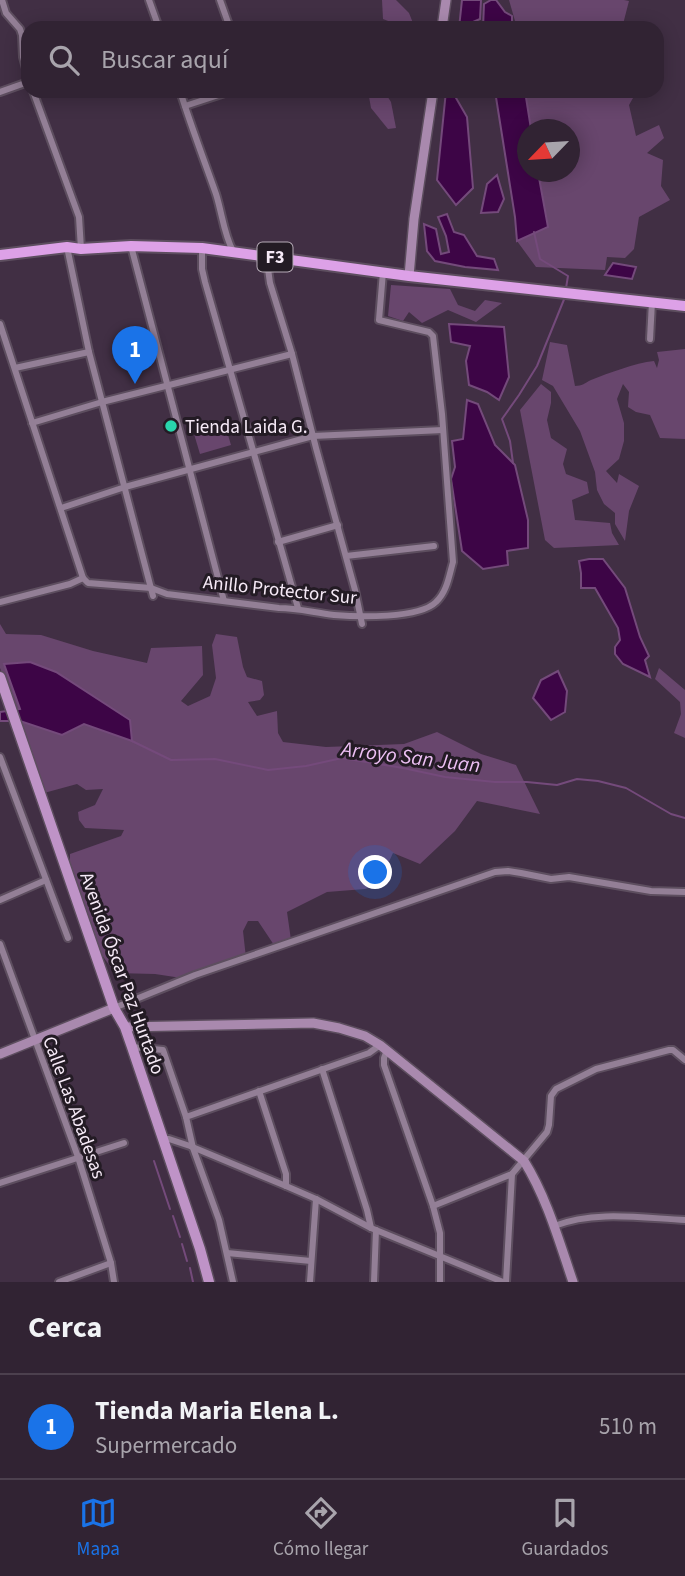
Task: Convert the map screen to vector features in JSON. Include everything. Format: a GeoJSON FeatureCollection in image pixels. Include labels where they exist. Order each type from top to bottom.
{"type":"FeatureCollection","features":[{"type":"Feature","properties":{"kind":"highway","name":"F3"},"geometry":{"type":"LineString","coordinates":[[0,255],[67,247],[202,248],[409,276],[685,306]]}},
{"type":"Feature","properties":{"kind":"main road","name":"Avenida Óscar Paz Hurtado"},"geometry":{"type":"LineString","coordinates":[[0,677],[114,1008],[125,1027],[166,1139],[208,1282]]}},
{"type":"Feature","properties":{"kind":"street"},"geometry":{"type":"LineString","coordinates":[[2,0],[6,13],[21,32]]}},
{"type":"Feature","properties":{"kind":"street"},"geometry":{"type":"LineString","coordinates":[[149,0],[156,21]]}},
{"type":"Feature","properties":{"kind":"street"},"geometry":{"type":"LineString","coordinates":[[220,0],[228,21]]}},
{"type":"Feature","properties":{"kind":"street"},"geometry":{"type":"LineString","coordinates":[[443,21],[446,0]]}},
{"type":"Feature","properties":{"kind":"street"},"geometry":{"type":"LineString","coordinates":[[0,92],[21,82]]}},
{"type":"Feature","properties":{"kind":"street"},"geometry":{"type":"LineString","coordinates":[[36,98],[79,218],[81,248]]}},
{"type":"Feature","properties":{"kind":"street"},"geometry":{"type":"LineString","coordinates":[[182,98],[216,195],[226,228],[226,239],[233,252]]}},
{"type":"Feature","properties":{"kind":"street"},"geometry":{"type":"LineString","coordinates":[[185,106],[210,98]]}},
{"type":"Feature","properties":{"kind":"street"},"geometry":{"type":"LineString","coordinates":[[409,276],[414,219],[432,98]]}},
{"type":"Feature","properties":{"kind":"street"},"geometry":{"type":"LineString","coordinates":[[131,246],[224,601]]}},
{"type":"Feature","properties":{"kind":"street"},"geometry":{"type":"LineString","coordinates":[[67,247],[89,352],[152,592]]}},
{"type":"Feature","properties":{"kind":"street"},"geometry":{"type":"LineString","coordinates":[[202,248],[205,282],[298,608]]}},
{"type":"Feature","properties":{"kind":"street"},"geometry":{"type":"LineString","coordinates":[[273,257],[268,269],[270,283],[292,355],[361,620]]}},
{"type":"Feature","properties":{"kind":"street","name":"Anillo Protector Sur"},"geometry":{"type":"LineString","coordinates":[[83,578],[88,583],[279,608],[298,608],[361,620],[424,610],[436,602],[447,585],[453,562],[433,336],[429,332],[379,320],[383,271]]}},
{"type":"Feature","properties":{"kind":"street"},"geometry":{"type":"LineString","coordinates":[[650,339],[652,302]]}},
{"type":"Feature","properties":{"kind":"street"},"geometry":{"type":"LineString","coordinates":[[0,324],[83,578],[70,584],[0,602]]}},
{"type":"Feature","properties":{"kind":"street"},"geometry":{"type":"LineString","coordinates":[[15,368],[89,352]]}},
{"type":"Feature","properties":{"kind":"street"},"geometry":{"type":"LineString","coordinates":[[32,423],[102,402],[292,355]]}},
{"type":"Feature","properties":{"kind":"street"},"geometry":{"type":"LineString","coordinates":[[61,508],[125,487],[313,436],[443,430]]}},
{"type":"Feature","properties":{"kind":"street"},"geometry":{"type":"LineString","coordinates":[[278,542],[338,526]]}},
{"type":"Feature","properties":{"kind":"street"},"geometry":{"type":"LineString","coordinates":[[346,556],[434,546]]}},
{"type":"Feature","properties":{"kind":"street"},"geometry":{"type":"LineString","coordinates":[[0,757],[68,938]]}},
{"type":"Feature","properties":{"kind":"street"},"geometry":{"type":"LineString","coordinates":[[0,1054],[195,975],[495,872],[508,871],[551,879],[569,877],[651,891],[685,892]]}},
{"type":"Feature","properties":{"kind":"street"},"geometry":{"type":"LineString","coordinates":[[0,900],[46,880]]}},
{"type":"Feature","properties":{"kind":"street","name":"Calle Las Abadesas"},"geometry":{"type":"LineString","coordinates":[[0,944],[78,1157],[114,1282]]}},
{"type":"Feature","properties":{"kind":"street"},"geometry":{"type":"LineString","coordinates":[[0,969],[8,966]]}},
{"type":"Feature","properties":{"kind":"street"},"geometry":{"type":"LineString","coordinates":[[125,1027],[313,1023],[365,1036],[384,1047],[524,1161],[536,1180],[573,1282]]}},
{"type":"Feature","properties":{"kind":"street"},"geometry":{"type":"LineString","coordinates":[[132,1047],[163,1050],[186,1116],[192,1147],[219,1220],[233,1282]]}},
{"type":"Feature","properties":{"kind":"street"},"geometry":{"type":"LineString","coordinates":[[186,1116],[384,1047]]}},
{"type":"Feature","properties":{"kind":"street"},"geometry":{"type":"LineString","coordinates":[[384,1047],[384,1065],[440,1233],[440,1282]]}},
{"type":"Feature","properties":{"kind":"street"},"geometry":{"type":"LineString","coordinates":[[433,1206],[512,1174],[547,1132],[551,1096],[556,1089],[596,1069],[669,1050],[673,1050],[685,1060]]}},
{"type":"Feature","properties":{"kind":"street"},"geometry":{"type":"LineString","coordinates":[[322,1069],[374,1229],[374,1282]]}},
{"type":"Feature","properties":{"kind":"street"},"geometry":{"type":"LineString","coordinates":[[259,1091],[286,1174],[286,1186]]}},
{"type":"Feature","properties":{"kind":"street"},"geometry":{"type":"LineString","coordinates":[[166,1139],[286,1186],[374,1229],[505,1282],[512,1174]]}},
{"type":"Feature","properties":{"kind":"street"},"geometry":{"type":"LineString","coordinates":[[0,1183],[124,1143]]}},
{"type":"Feature","properties":{"kind":"street"},"geometry":{"type":"LineString","coordinates":[[310,1282],[316,1199]]}},
{"type":"Feature","properties":{"kind":"street"},"geometry":{"type":"LineString","coordinates":[[554,1226],[581,1218],[685,1220]]}},
{"type":"Feature","properties":{"kind":"street"},"geometry":{"type":"LineString","coordinates":[[228,1253],[311,1261]]}},
{"type":"Feature","properties":{"kind":"street"},"geometry":{"type":"LineString","coordinates":[[59,1282],[111,1264]]}},
{"type":"Feature","properties":{"kind":"shaded area"},"geometry":{"type":"Polygon","coordinates":[[[382,0],[396,0],[409,13],[412,21],[388,21],[383,19],[382,0]]]}},
{"type":"Feature","properties":{"kind":"shaded area"},"geometry":{"type":"Polygon","coordinates":[[[462,0],[481,0],[480,19],[460,21],[462,0]]]}},
{"type":"Feature","properties":{"kind":"shaded area"},"geometry":{"type":"Polygon","coordinates":[[[496,0],[505,12],[512,16],[512,21],[483,21],[484,4],[496,0]]]}},
{"type":"Feature","properties":{"kind":"shaded area"},"geometry":{"type":"Polygon","coordinates":[[[509,0],[629,1],[624,21],[515,21],[509,0]]]}},
{"type":"Feature","properties":{"kind":"shaded area"},"geometry":{"type":"Polygon","coordinates":[[[369,98],[388,98],[396,128],[388,129],[371,108],[369,98]]]}},
{"type":"Feature","properties":{"kind":"shaded area"},"geometry":{"type":"Polygon","coordinates":[[[445,98],[456,98],[467,117],[473,188],[456,205],[437,180],[445,98]]]}},
{"type":"Feature","properties":{"kind":"shaded area"},"geometry":{"type":"Polygon","coordinates":[[[496,98],[526,98],[529,119],[517,119],[517,182],[540,182],[548,227],[517,241],[496,98]]]}},
{"type":"Feature","properties":{"kind":"shaded area"},"geometry":{"type":"Polygon","coordinates":[[[526,98],[633,98],[629,105],[636,136],[659,125],[664,138],[647,153],[663,160],[661,186],[670,200],[639,217],[634,249],[625,258],[607,257],[605,270],[536,267],[517,241],[548,227],[540,182],[580,182],[580,119],[529,119],[526,98]]]}},
{"type":"Feature","properties":{"kind":"shaded area"},"geometry":{"type":"Polygon","coordinates":[[[497,175],[504,199],[498,212],[481,213],[487,184],[497,175]]]}},
{"type":"Feature","properties":{"kind":"shaded area"},"geometry":{"type":"Polygon","coordinates":[[[447,214],[454,232],[464,235],[477,256],[494,259],[498,270],[435,261],[427,251],[424,224],[436,229],[441,254],[449,252],[438,217],[447,214]]]}},
{"type":"Feature","properties":{"kind":"shaded area"},"geometry":{"type":"Polygon","coordinates":[[[613,263],[636,267],[632,279],[605,275],[613,263]]]}},
{"type":"Feature","properties":{"kind":"shaded area"},"geometry":{"type":"Polygon","coordinates":[[[391,285],[450,289],[458,305],[475,311],[485,300],[502,303],[476,322],[448,310],[422,323],[409,312],[403,321],[388,316],[391,285]]]}},
{"type":"Feature","properties":{"kind":"shaded area"},"geometry":{"type":"Polygon","coordinates":[[[449,324],[504,327],[509,377],[499,400],[469,385],[466,361],[470,346],[451,342],[449,324]]]}},
{"type":"Feature","properties":{"kind":"shaded area"},"geometry":{"type":"Polygon","coordinates":[[[550,342],[567,345],[575,386],[639,364],[654,361],[657,368],[657,352],[685,349],[685,439],[660,438],[650,415],[628,407],[629,392],[623,384],[617,399],[624,423],[624,441],[619,459],[606,471],[617,483],[619,474],[639,486],[629,511],[625,541],[615,524],[615,513],[604,504],[597,490],[595,472],[580,431],[553,386],[542,380],[550,342]]]}},
{"type":"Feature","properties":{"kind":"shaded area"},"geometry":{"type":"Polygon","coordinates":[[[541,384],[551,392],[547,420],[551,438],[567,449],[563,464],[566,474],[587,482],[589,493],[572,500],[575,520],[610,523],[619,545],[554,548],[545,540],[520,410],[541,384]]]}},
{"type":"Feature","properties":{"kind":"shaded area"},"geometry":{"type":"Polygon","coordinates":[[[467,400],[478,404],[495,445],[515,465],[528,520],[528,548],[507,551],[508,565],[483,569],[462,551],[451,479],[455,467],[452,441],[463,439],[467,400]]]}},
{"type":"Feature","properties":{"kind":"shaded area"},"geometry":{"type":"Polygon","coordinates":[[[225,425],[231,445],[200,454],[194,434],[225,425]]]}},
{"type":"Feature","properties":{"kind":"shaded area"},"geometry":{"type":"Polygon","coordinates":[[[603,559],[625,588],[640,637],[649,656],[645,660],[650,677],[623,664],[615,654],[615,647],[620,640],[618,628],[595,588],[581,588],[579,561],[603,559]]]}},
{"type":"Feature","properties":{"kind":"shaded area"},"geometry":{"type":"Polygon","coordinates":[[[0,624],[6,634],[41,635],[93,651],[147,663],[151,648],[202,646],[203,675],[181,701],[188,706],[210,696],[216,678],[212,645],[216,634],[237,637],[247,677],[262,681],[264,695],[260,700],[248,702],[257,716],[277,711],[278,733],[283,742],[326,747],[404,744],[437,732],[481,754],[516,765],[540,814],[477,801],[455,831],[420,864],[393,853],[384,883],[365,889],[327,892],[287,912],[291,940],[274,945],[258,921],[248,921],[243,931],[246,958],[224,969],[188,979],[155,974],[115,973],[96,947],[76,891],[70,854],[121,836],[124,830],[85,828],[79,820],[78,812],[95,805],[103,789],[86,790],[77,784],[44,793],[0,668],[0,624]]]}},
{"type":"Feature","properties":{"kind":"shaded area"},"geometry":{"type":"Polygon","coordinates":[[[30,662],[56,672],[130,720],[132,741],[84,724],[62,735],[20,721],[0,721],[0,712],[20,709],[4,664],[30,662]]]}},
{"type":"Feature","properties":{"kind":"shaded area"},"geometry":{"type":"Polygon","coordinates":[[[659,668],[685,690],[685,738],[674,733],[681,714],[680,702],[655,679],[659,668]]]}},
{"type":"Feature","properties":{"kind":"shaded area"},"geometry":{"type":"Polygon","coordinates":[[[558,671],[567,691],[565,712],[551,720],[533,698],[541,680],[558,671]]]}},
{"type":"Feature","properties":{"kind":"waterway","name":"Arroyo San Juan"},"geometry":{"type":"LineString","coordinates":[[534,232],[540,259],[568,276],[566,288]]}},
{"type":"Feature","properties":{"kind":"waterway","name":"Arroyo San Juan"},"geometry":{"type":"LineString","coordinates":[[513,463],[510,441],[502,419],[537,366],[565,297]]}},
{"type":"Feature","properties":{"kind":"waterway","name":"Arroyo San Juan"},"geometry":{"type":"LineString","coordinates":[[132,741],[171,760],[215,759],[268,770],[306,766],[342,758],[445,777],[495,782],[557,785],[577,779],[598,781],[626,788],[671,814],[685,818]]}},
{"type":"Feature","properties":{"kind":"waterway"},"geometry":{"type":"LineString","coordinates":[[154,1161],[170,1209]]}},
{"type":"Feature","properties":{"kind":"waterway"},"geometry":{"type":"LineString","coordinates":[[173,1216],[180,1237]]}},
{"type":"Feature","properties":{"kind":"waterway"},"geometry":{"type":"LineString","coordinates":[[182,1244],[187,1261]]}},
{"type":"Feature","properties":{"kind":"waterway"},"geometry":{"type":"LineString","coordinates":[[190,1268],[193,1282]]}},
{"type":"Feature","properties":{"kind":"place","name":"Tienda Maria Elena L."},"geometry":{"type":"Point","coordinates":[135,384]}},
{"type":"Feature","properties":{"kind":"place","name":"Tienda Laida G."},"geometry":{"type":"Point","coordinates":[171,426]}}]}
